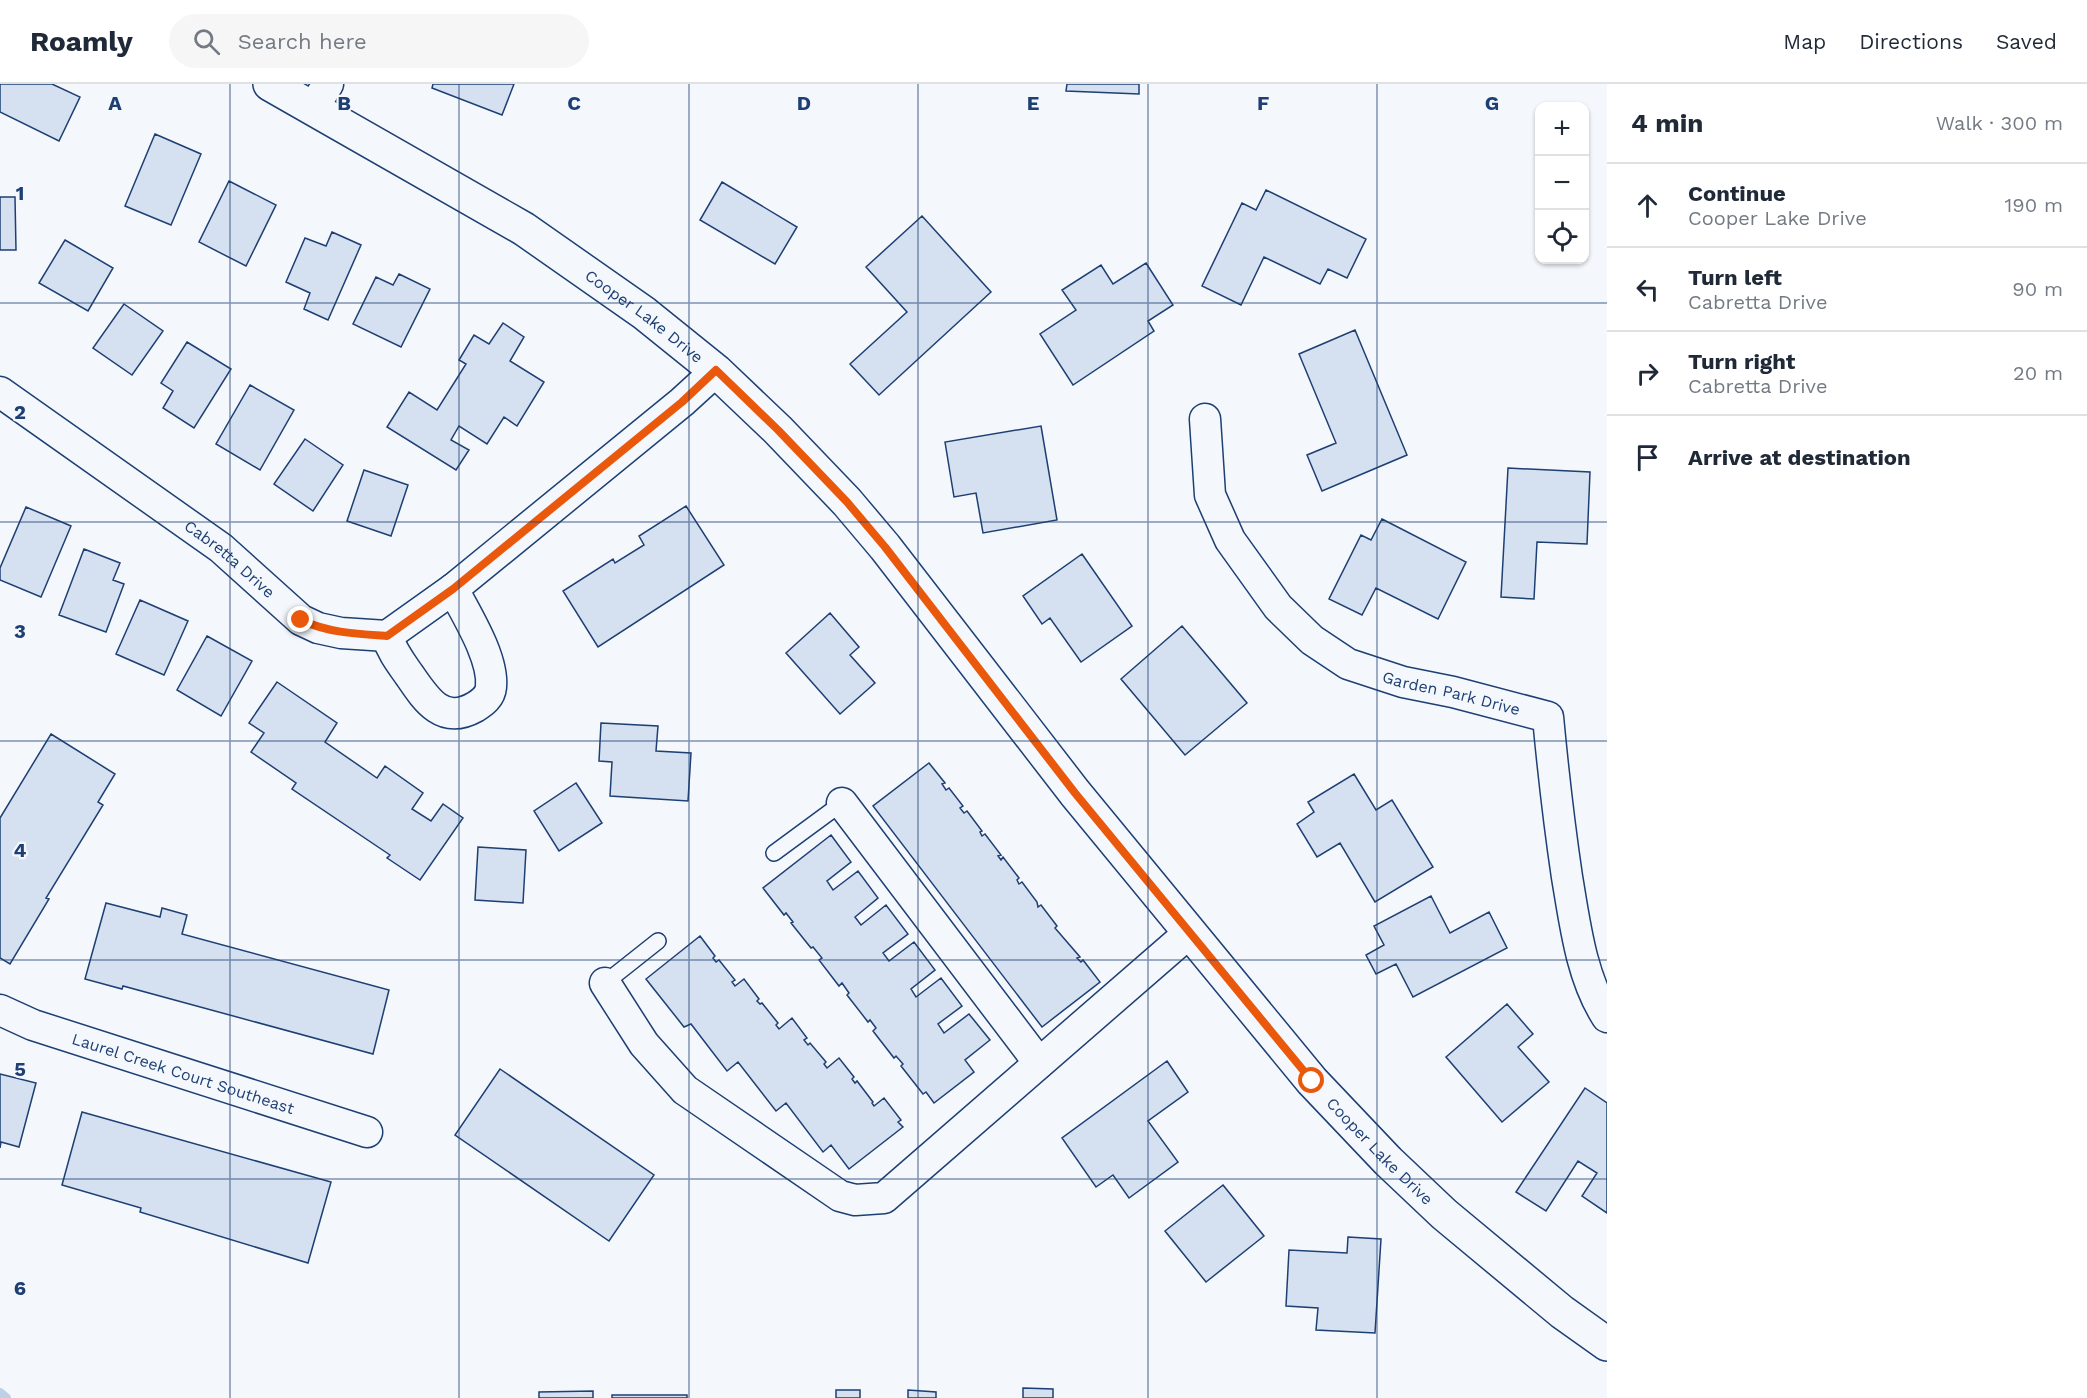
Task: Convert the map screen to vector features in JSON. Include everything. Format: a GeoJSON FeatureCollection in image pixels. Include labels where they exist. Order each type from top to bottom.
{"type":"FeatureCollection","features":[{"type":"Feature","properties":{"kind":"street","name":"Cooper Lake Drive"},"geometry":{"type":"LineString","coordinates":[[270,84],[321,96],[524,229],[644,313],[716,370],[778,430],[870,529],[1075,793],[1312,1081],[1388,1161],[1444,1214],[1562,1312],[1607,1344]]}},
{"type":"Feature","properties":{"kind":"street"},"geometry":{"type":"LineString","coordinates":[[453,589],[484,648],[491,684],[489,694],[483,703],[465,713],[455,715],[439,710],[424,698],[392,649],[387,636],[453,589],[682,402],[716,370]]}},
{"type":"Feature","properties":{"kind":"street","name":"Cabretta Drive"},"geometry":{"type":"LineString","coordinates":[[0,392],[221,548],[301,620],[318,628],[341,633],[387,636]]}},
{"type":"Feature","properties":{"kind":"street","name":"Garden Park Drive"},"geometry":{"type":"LineString","coordinates":[[1205,419],[1210,495],[1230,540],[1278,607],[1312,640],[1348,664],[1381,675],[1548,717],[1557,807],[1581,955],[1595,999],[1607,1017]]}},
{"type":"Feature","properties":{"kind":"street"},"geometry":{"type":"LineString","coordinates":[[842,803],[1039,1063]]}},
{"type":"Feature","properties":{"kind":"street"},"geometry":{"type":"LineString","coordinates":[[605,983],[644,1044],[685,1090],[840,1196],[855,1200],[884,1198],[1189,933]]}},
{"type":"Feature","properties":{"kind":"street","name":"Laurel Creek Court Southeast"},"geometry":{"type":"LineString","coordinates":[[0,1010],[33,1025],[367,1132]]}},
{"type":"Feature","properties":{"kind":"lane"},"geometry":{"type":"LineString","coordinates":[[774,854],[842,803]]}},
{"type":"Feature","properties":{"kind":"lane"},"geometry":{"type":"LineString","coordinates":[[605,983],[658,941]]}},
{"type":"Feature","properties":{"kind":"building"},"geometry":{"type":"Polygon","coordinates":[[[0,84],[52,84],[80,97],[59,141],[0,112],[0,84]]]}},
{"type":"Feature","properties":{"kind":"building"},"geometry":{"type":"Polygon","coordinates":[[[433,84],[514,84],[502,115],[432,88],[433,84]]]}},
{"type":"Feature","properties":{"kind":"building"},"geometry":{"type":"Polygon","coordinates":[[[1067,84],[1139,84],[1139,94],[1066,91],[1067,84]]]}},
{"type":"Feature","properties":{"kind":"building"},"geometry":{"type":"Polygon","coordinates":[[[155,134],[201,154],[171,225],[125,206],[155,134]]]}},
{"type":"Feature","properties":{"kind":"building"},"geometry":{"type":"Polygon","coordinates":[[[229,181],[276,205],[246,266],[199,242],[229,181]]]}},
{"type":"Feature","properties":{"kind":"building"},"geometry":{"type":"Polygon","coordinates":[[[722,182],[797,227],[775,264],[700,220],[722,182]]]}},
{"type":"Feature","properties":{"kind":"building"},"geometry":{"type":"Polygon","coordinates":[[[1266,190],[1366,239],[1347,278],[1328,269],[1320,284],[1264,257],[1241,305],[1202,286],[1242,203],[1256,210],[1266,190]]]}},
{"type":"Feature","properties":{"kind":"building"},"geometry":{"type":"Polygon","coordinates":[[[0,197],[15,197],[16,250],[0,250],[0,197]]]}},
{"type":"Feature","properties":{"kind":"building"},"geometry":{"type":"Polygon","coordinates":[[[922,216],[991,292],[879,395],[850,364],[907,312],[866,267],[922,216]]]}},
{"type":"Feature","properties":{"kind":"building"},"geometry":{"type":"Polygon","coordinates":[[[332,232],[361,245],[328,320],[304,309],[310,293],[286,282],[305,238],[326,246],[332,232]]]}},
{"type":"Feature","properties":{"kind":"building"},"geometry":{"type":"Polygon","coordinates":[[[65,240],[113,268],[88,311],[39,283],[65,240]]]}},
{"type":"Feature","properties":{"kind":"building"},"geometry":{"type":"Polygon","coordinates":[[[1146,263],[1173,305],[1148,321],[1154,331],[1073,385],[1040,334],[1076,310],[1062,290],[1101,265],[1113,284],[1146,263]]]}},
{"type":"Feature","properties":{"kind":"building"},"geometry":{"type":"Polygon","coordinates":[[[399,274],[430,289],[401,347],[353,324],[376,277],[393,285],[399,274]]]}},
{"type":"Feature","properties":{"kind":"building"},"geometry":{"type":"Polygon","coordinates":[[[124,304],[163,331],[132,375],[93,348],[124,304]]]}},
{"type":"Feature","properties":{"kind":"building"},"geometry":{"type":"Polygon","coordinates":[[[503,323],[524,337],[510,361],[544,382],[517,426],[504,417],[487,444],[459,426],[451,440],[469,450],[456,470],[387,427],[409,392],[437,410],[466,364],[459,360],[474,335],[489,344],[503,323]]]}},
{"type":"Feature","properties":{"kind":"building"},"geometry":{"type":"Polygon","coordinates":[[[1355,330],[1407,455],[1322,491],[1307,455],[1336,443],[1299,354],[1355,330]]]}},
{"type":"Feature","properties":{"kind":"building"},"geometry":{"type":"Polygon","coordinates":[[[187,342],[231,369],[194,428],[163,408],[173,391],[161,383],[187,342]]]}},
{"type":"Feature","properties":{"kind":"building"},"geometry":{"type":"Polygon","coordinates":[[[250,385],[294,410],[260,470],[216,444],[250,385]]]}},
{"type":"Feature","properties":{"kind":"building"},"geometry":{"type":"Polygon","coordinates":[[[1041,426],[1057,520],[983,533],[976,493],[954,497],[945,442],[1041,426]]]}},
{"type":"Feature","properties":{"kind":"building"},"geometry":{"type":"Polygon","coordinates":[[[305,439],[343,465],[313,511],[274,484],[305,439]]]}},
{"type":"Feature","properties":{"kind":"building"},"geometry":{"type":"Polygon","coordinates":[[[1508,468],[1590,472],[1587,544],[1537,542],[1534,599],[1501,597],[1508,468]]]}},
{"type":"Feature","properties":{"kind":"building"},"geometry":{"type":"Polygon","coordinates":[[[364,470],[408,485],[391,536],[347,521],[364,470]]]}},
{"type":"Feature","properties":{"kind":"building"},"geometry":{"type":"Polygon","coordinates":[[[686,506],[724,565],[598,647],[563,591],[613,559],[615,563],[644,545],[639,536],[686,506]]]}},
{"type":"Feature","properties":{"kind":"building"},"geometry":{"type":"Polygon","coordinates":[[[26,507],[71,526],[41,597],[0,580],[0,568],[26,507]]]}},
{"type":"Feature","properties":{"kind":"building"},"geometry":{"type":"Polygon","coordinates":[[[1382,519],[1466,562],[1438,619],[1376,588],[1362,615],[1329,599],[1361,535],[1371,540],[1382,519]]]}},
{"type":"Feature","properties":{"kind":"building"},"geometry":{"type":"Polygon","coordinates":[[[84,549],[120,563],[113,580],[124,584],[106,632],[59,615],[84,549]]]}},
{"type":"Feature","properties":{"kind":"building"},"geometry":{"type":"Polygon","coordinates":[[[1082,554],[1132,626],[1081,662],[1050,618],[1042,624],[1023,596],[1082,554]]]}},
{"type":"Feature","properties":{"kind":"building"},"geometry":{"type":"Polygon","coordinates":[[[140,600],[188,621],[164,675],[116,654],[140,600]]]}},
{"type":"Feature","properties":{"kind":"building"},"geometry":{"type":"Polygon","coordinates":[[[830,613],[859,647],[850,655],[875,683],[840,714],[786,653],[830,613]]]}},
{"type":"Feature","properties":{"kind":"building"},"geometry":{"type":"Polygon","coordinates":[[[1182,626],[1247,703],[1185,755],[1121,679],[1182,626]]]}},
{"type":"Feature","properties":{"kind":"building"},"geometry":{"type":"Polygon","coordinates":[[[207,636],[252,661],[221,716],[177,690],[207,636]]]}},
{"type":"Feature","properties":{"kind":"building"},"geometry":{"type":"Polygon","coordinates":[[[277,682],[337,723],[325,742],[377,778],[385,766],[423,793],[412,809],[431,821],[443,804],[463,818],[420,880],[387,858],[390,855],[292,789],[296,783],[251,752],[264,733],[249,723],[277,682]]]}},
{"type":"Feature","properties":{"kind":"building"},"geometry":{"type":"Polygon","coordinates":[[[601,723],[658,726],[656,751],[691,753],[688,801],[610,796],[612,762],[599,761],[601,723]]]}},
{"type":"Feature","properties":{"kind":"building"},"geometry":{"type":"Polygon","coordinates":[[[51,734],[115,774],[98,802],[103,805],[46,898],[49,899],[10,964],[0,958],[0,818],[51,734]]]}},
{"type":"Feature","properties":{"kind":"building"},"geometry":{"type":"Polygon","coordinates":[[[929,763],[945,783],[942,784],[946,790],[949,788],[963,806],[960,808],[964,813],[967,811],[982,831],[980,832],[982,836],[985,834],[1001,855],[998,856],[1001,860],[1003,857],[1019,878],[1017,880],[1019,884],[1022,882],[1037,902],[1038,907],[1041,905],[1057,926],[1055,928],[1080,957],[1077,958],[1081,962],[1083,960],[1100,982],[1042,1027],[873,806],[929,763]]]}},
{"type":"Feature","properties":{"kind":"building"},"geometry":{"type":"Polygon","coordinates":[[[1354,774],[1376,810],[1392,800],[1433,867],[1375,902],[1340,843],[1317,857],[1297,824],[1314,812],[1308,802],[1354,774]]]}},
{"type":"Feature","properties":{"kind":"building"},"geometry":{"type":"Polygon","coordinates":[[[576,783],[602,823],[559,851],[534,811],[576,783]]]}},
{"type":"Feature","properties":{"kind":"building"},"geometry":{"type":"Polygon","coordinates":[[[831,835],[851,862],[827,881],[833,890],[858,871],[878,898],[855,917],[861,925],[886,905],[908,934],[883,953],[889,961],[914,942],[935,970],[911,989],[916,997],[941,978],[962,1006],[938,1024],[944,1033],[969,1014],[990,1040],[965,1060],[974,1072],[934,1103],[926,1092],[923,1094],[896,1056],[894,1058],[873,1031],[876,1028],[870,1020],[868,1022],[847,995],[849,993],[842,983],[839,986],[819,960],[822,958],[813,947],[811,948],[786,913],[784,915],[763,888],[831,835]]]}},
{"type":"Feature","properties":{"kind":"building"},"geometry":{"type":"Polygon","coordinates":[[[478,847],[526,850],[523,903],[475,900],[478,847]]]}},
{"type":"Feature","properties":{"kind":"building"},"geometry":{"type":"Polygon","coordinates":[[[1431,896],[1450,933],[1489,912],[1507,948],[1413,997],[1396,964],[1376,974],[1366,955],[1384,945],[1374,926],[1431,896]]]}},
{"type":"Feature","properties":{"kind":"building"},"geometry":{"type":"Polygon","coordinates":[[[106,903],[160,917],[162,908],[187,915],[182,934],[389,990],[373,1054],[123,986],[122,989],[85,979],[106,903]]]}},
{"type":"Feature","properties":{"kind":"building"},"geometry":{"type":"Polygon","coordinates":[[[700,936],[715,956],[713,958],[716,962],[719,960],[735,980],[732,982],[735,986],[744,979],[759,999],[757,1001],[762,1003],[778,1023],[776,1025],[779,1029],[792,1018],[807,1038],[804,1040],[808,1045],[810,1043],[826,1062],[824,1064],[827,1068],[839,1058],[854,1077],[852,1079],[855,1083],[857,1081],[874,1106],[884,1098],[901,1120],[898,1122],[903,1127],[849,1169],[831,1145],[823,1152],[786,1103],[776,1111],[738,1062],[727,1071],[691,1024],[684,1027],[646,979],[700,936]]]}},
{"type":"Feature","properties":{"kind":"building"},"geometry":{"type":"Polygon","coordinates":[[[1507,1004],[1533,1034],[1518,1047],[1549,1082],[1502,1122],[1446,1057],[1507,1004]]]}},
{"type":"Feature","properties":{"kind":"building"},"geometry":{"type":"Polygon","coordinates":[[[1167,1061],[1188,1092],[1148,1121],[1178,1162],[1129,1198],[1113,1175],[1096,1187],[1062,1138],[1167,1061]]]}},
{"type":"Feature","properties":{"kind":"building"},"geometry":{"type":"Polygon","coordinates":[[[500,1069],[654,1175],[609,1241],[455,1135],[500,1069]]]}},
{"type":"Feature","properties":{"kind":"building"},"geometry":{"type":"Polygon","coordinates":[[[0,1074],[36,1083],[19,1147],[1,1142],[0,1148],[0,1074]]]}},
{"type":"Feature","properties":{"kind":"building"},"geometry":{"type":"Polygon","coordinates":[[[1585,1088],[1607,1103],[1607,1213],[1582,1196],[1597,1173],[1578,1161],[1546,1211],[1516,1192],[1585,1088]]]}},
{"type":"Feature","properties":{"kind":"building"},"geometry":{"type":"Polygon","coordinates":[[[82,1112],[331,1182],[308,1263],[140,1212],[141,1208],[62,1185],[82,1112]]]}},
{"type":"Feature","properties":{"kind":"building"},"geometry":{"type":"Polygon","coordinates":[[[1223,1185],[1264,1236],[1206,1282],[1165,1231],[1223,1185]]]}},
{"type":"Feature","properties":{"kind":"building"},"geometry":{"type":"Polygon","coordinates":[[[1348,1237],[1381,1239],[1375,1333],[1316,1330],[1318,1308],[1286,1306],[1289,1250],[1347,1253],[1348,1237]]]}},
{"type":"Feature","properties":{"kind":"building"},"geometry":{"type":"Polygon","coordinates":[[[1023,1388],[1053,1389],[1053,1398],[1023,1398],[1023,1388]]]}},
{"type":"Feature","properties":{"kind":"building"},"geometry":{"type":"Polygon","coordinates":[[[836,1390],[860,1390],[860,1398],[836,1398],[836,1390]]]}},
{"type":"Feature","properties":{"kind":"building"},"geometry":{"type":"Polygon","coordinates":[[[908,1390],[936,1392],[936,1398],[908,1398],[908,1390]]]}},
{"type":"Feature","properties":{"kind":"building"},"geometry":{"type":"Polygon","coordinates":[[[593,1391],[593,1398],[539,1398],[539,1392],[593,1391]]]}},
{"type":"Feature","properties":{"kind":"building"},"geometry":{"type":"Polygon","coordinates":[[[612,1395],[687,1395],[687,1398],[612,1398],[612,1395]]]}},
{"type":"Feature","properties":{"kind":"waterway"},"geometry":{"type":"LineString","coordinates":[[0,1393],[6,1398]]}},
{"type":"Feature","properties":{"kind":"route"},"geometry":{"type":"LineString","coordinates":[[301,620],[318,628],[341,633],[387,636],[453,589],[682,402],[716,370],[847,502],[885,547],[1075,793],[1312,1081]]}}]}
